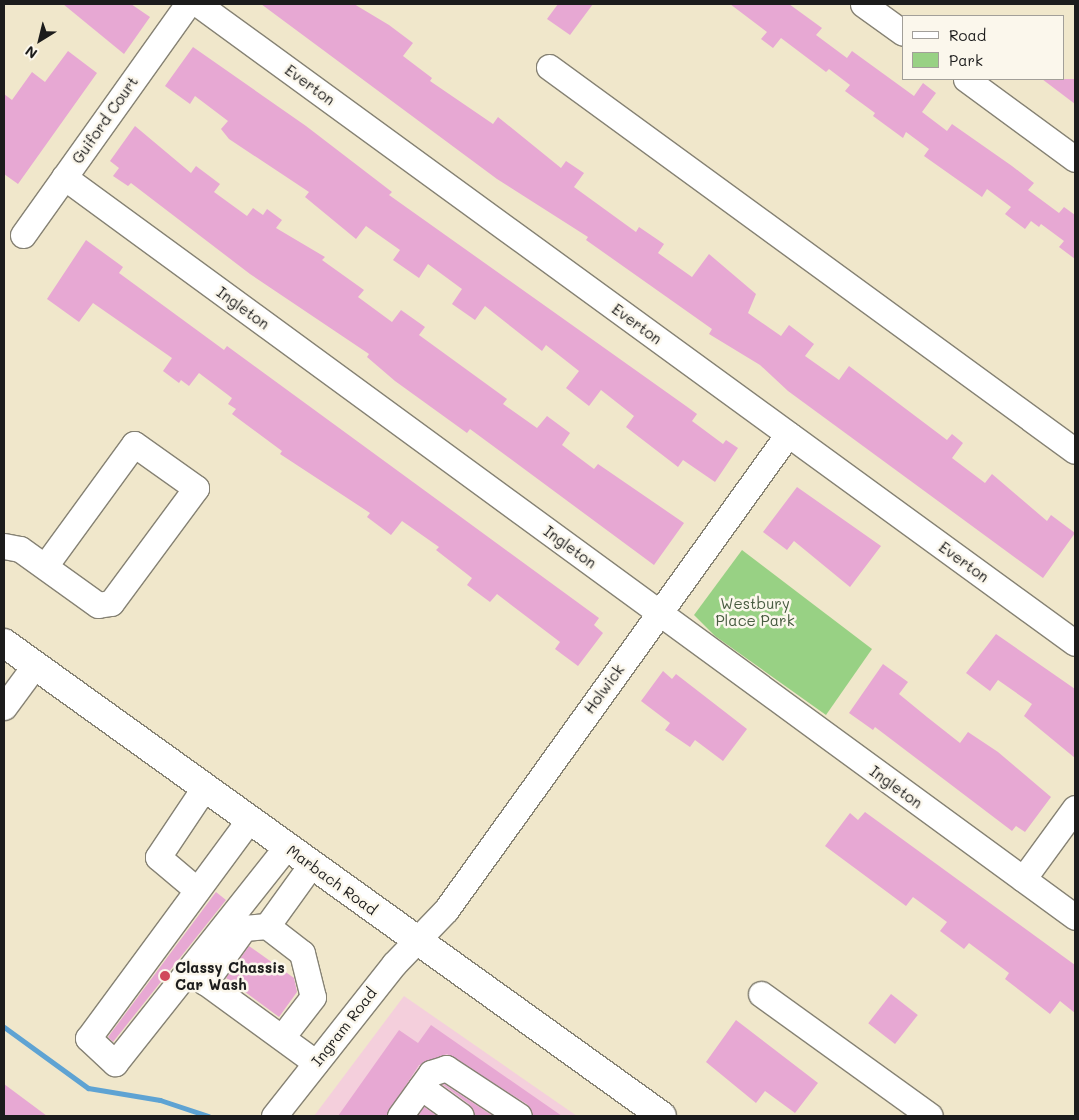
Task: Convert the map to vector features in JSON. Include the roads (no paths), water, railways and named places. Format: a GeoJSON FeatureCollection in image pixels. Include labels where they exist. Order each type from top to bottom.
{"type":"FeatureCollection","features":[{"type":"Feature","properties":{"kind":"main road","name":"Marbach Road"},"geometry":{"type":"LineString","coordinates":[[4,643],[662,1116]]}},
{"type":"Feature","properties":{"kind":"street","name":"Guiford Court"},"geometry":{"type":"LineString","coordinates":[[23,235],[188,4]]}},
{"type":"Feature","properties":{"kind":"street","name":"Everton"},"geometry":{"type":"LineString","coordinates":[[198,4],[1075,643]]}},
{"type":"Feature","properties":{"kind":"street"},"geometry":{"type":"LineString","coordinates":[[863,4],[902,32]]}},
{"type":"Feature","properties":{"kind":"street"},"geometry":{"type":"LineString","coordinates":[[549,67],[1075,451]]}},
{"type":"Feature","properties":{"kind":"street"},"geometry":{"type":"LineString","coordinates":[[967,80],[1075,159]]}},
{"type":"Feature","properties":{"kind":"street","name":"Ingleton"},"geometry":{"type":"LineString","coordinates":[[64,177],[1075,917]]}},
{"type":"Feature","properties":{"kind":"street","name":"Holwick"},"geometry":{"type":"LineString","coordinates":[[416,941],[446,910],[788,434]]}},
{"type":"Feature","properties":{"kind":"street"},"geometry":{"type":"LineString","coordinates":[[4,546],[20,549],[98,605],[111,603],[196,488],[134,444],[45,566]]}},
{"type":"Feature","properties":{"kind":"street"},"geometry":{"type":"LineString","coordinates":[[4,708],[35,665]]}},
{"type":"Feature","properties":{"kind":"street"},"geometry":{"type":"LineString","coordinates":[[197,890],[158,857],[204,788]]}},
{"type":"Feature","properties":{"kind":"street"},"geometry":{"type":"LineString","coordinates":[[1023,879],[1075,808]]}},
{"type":"Feature","properties":{"kind":"street"},"geometry":{"type":"LineString","coordinates":[[249,820],[88,1038],[94,1047],[119,1062],[248,924],[311,865]]}},
{"type":"Feature","properties":{"kind":"street"},"geometry":{"type":"LineString","coordinates":[[286,847],[248,924],[205,982],[282,1036],[316,1063]]}},
{"type":"Feature","properties":{"kind":"street"},"geometry":{"type":"LineString","coordinates":[[248,924],[302,953],[313,997],[282,1036]]}},
{"type":"Feature","properties":{"kind":"street","name":"Ingram Road"},"geometry":{"type":"LineString","coordinates":[[274,1116],[416,941]]}},
{"type":"Feature","properties":{"kind":"street"},"geometry":{"type":"LineString","coordinates":[[761,994],[926,1115]]}},
{"type":"Feature","properties":{"kind":"street"},"geometry":{"type":"LineString","coordinates":[[400,1116],[437,1068],[446,1068],[519,1116]]}},
{"type":"Feature","properties":{"kind":"street"},"geometry":{"type":"LineString","coordinates":[[421,1088],[461,1116]]}},
{"type":"Feature","properties":{"kind":"waterway"},"geometry":{"type":"LineString","coordinates":[[4,1027],[88,1088],[160,1100],[208,1116]]}},
{"type":"Feature","properties":{"kind":"place","name":"Classy Chassis Car Wash"},"geometry":{"type":"Point","coordinates":[165,976]}},
{"type":"Feature","properties":{"kind":"park label","name":"Westbury Place Park"},"geometry":{"type":"Point","coordinates":[755,612]}}]}
